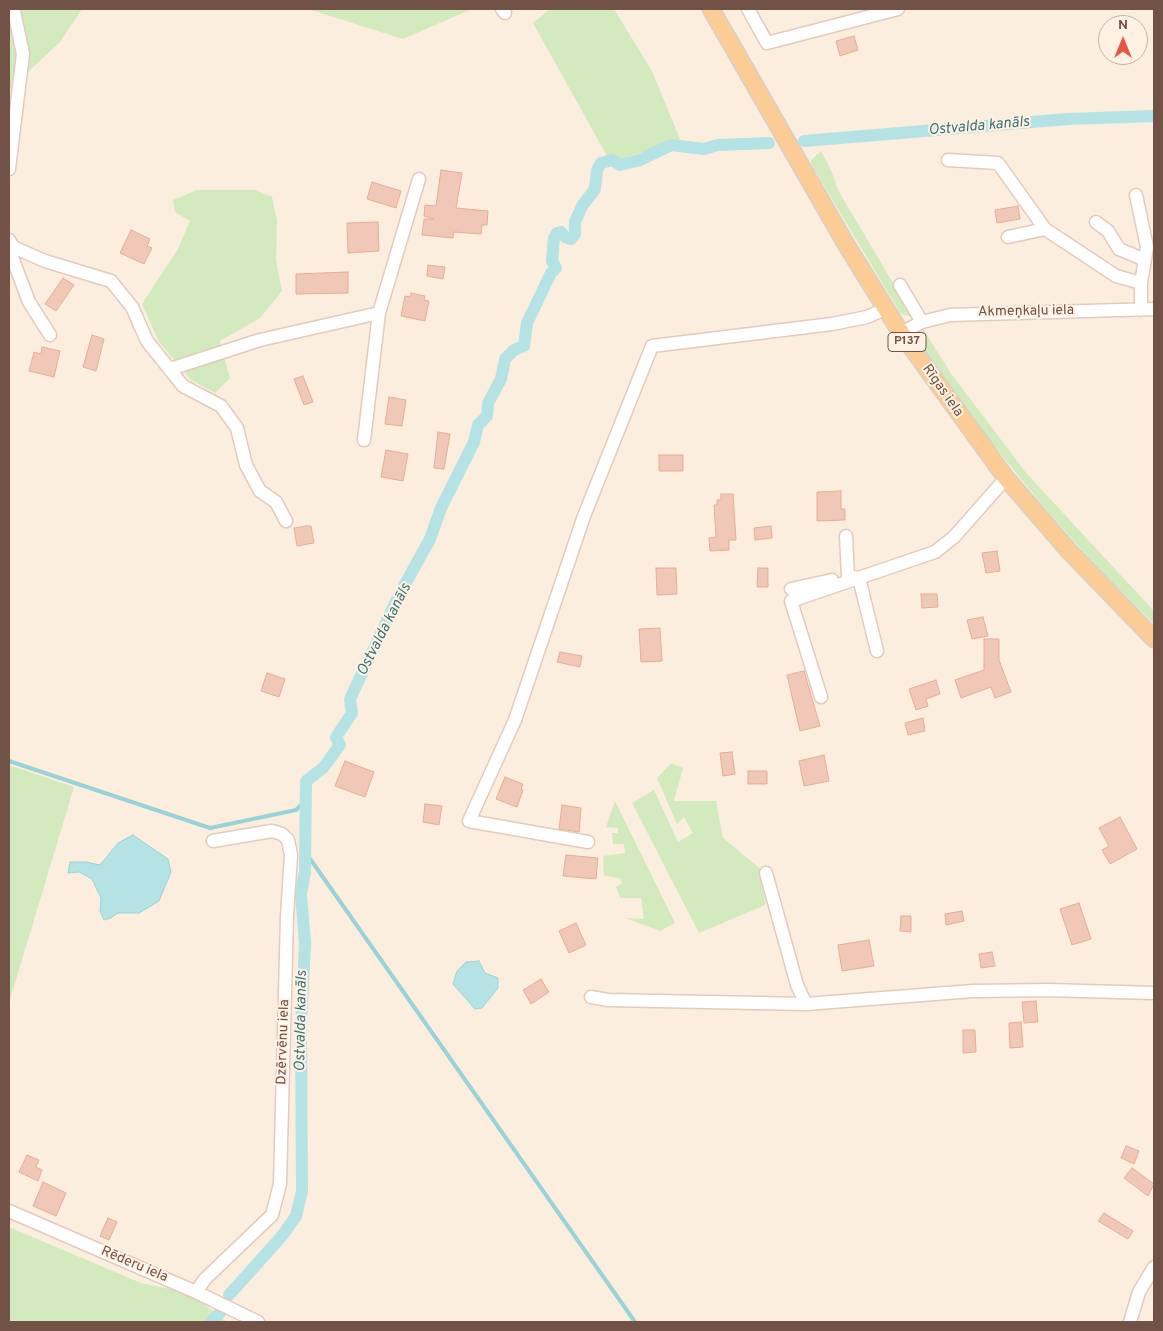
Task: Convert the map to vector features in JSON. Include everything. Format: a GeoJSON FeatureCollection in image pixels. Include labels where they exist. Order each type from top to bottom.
{"type":"FeatureCollection","features":[{"type":"Feature","properties":{"kind":"main road","name":"Rīgas iela"},"geometry":{"type":"LineString","coordinates":[[711,9],[901,333],[1006,478],[1069,551],[1154,639]]}},
{"type":"Feature","properties":{"kind":"street"},"geometry":{"type":"LineString","coordinates":[[748,9],[767,43],[898,9]]}},
{"type":"Feature","properties":{"kind":"street"},"geometry":{"type":"LineString","coordinates":[[9,169],[23,54],[13,12]]}},
{"type":"Feature","properties":{"kind":"street"},"geometry":{"type":"LineString","coordinates":[[948,160],[998,163],[1045,230],[1116,276],[1141,283]]}},
{"type":"Feature","properties":{"kind":"street"},"geometry":{"type":"LineString","coordinates":[[364,440],[379,314],[420,179]]}},
{"type":"Feature","properties":{"kind":"street"},"geometry":{"type":"LineString","coordinates":[[1136,195],[1149,250],[1141,283],[1141,310]]}},
{"type":"Feature","properties":{"kind":"street"},"geometry":{"type":"LineString","coordinates":[[1096,222],[1108,231],[1119,249],[1149,250]]}},
{"type":"Feature","properties":{"kind":"street"},"geometry":{"type":"LineString","coordinates":[[1008,237],[1045,230]]}},
{"type":"Feature","properties":{"kind":"street"},"geometry":{"type":"LineString","coordinates":[[9,240],[14,247],[45,261],[111,281],[132,307],[147,341],[183,386],[221,406],[237,428],[246,465],[260,491],[276,502],[286,521]]}},
{"type":"Feature","properties":{"kind":"street"},"geometry":{"type":"LineString","coordinates":[[9,248],[29,302],[50,335]]}},
{"type":"Feature","properties":{"kind":"street"},"geometry":{"type":"LineString","coordinates":[[900,285],[922,322]]}},
{"type":"Feature","properties":{"kind":"street"},"geometry":{"type":"LineString","coordinates":[[588,842],[469,822],[515,720],[584,516],[652,346],[832,324],[867,317],[885,308]]}},
{"type":"Feature","properties":{"kind":"street","name":"Akmeņkaļu iela"},"geometry":{"type":"LineString","coordinates":[[901,333],[922,322],[950,315],[1154,309]]}},
{"type":"Feature","properties":{"kind":"street"},"geometry":{"type":"LineString","coordinates":[[170,370],[260,340],[379,314]]}},
{"type":"Feature","properties":{"kind":"street"},"geometry":{"type":"LineString","coordinates":[[821,697],[791,601],[853,578],[935,552],[954,537],[1006,478]]}},
{"type":"Feature","properties":{"kind":"street"},"geometry":{"type":"LineString","coordinates":[[846,536],[853,578],[877,652]]}},
{"type":"Feature","properties":{"kind":"street"},"geometry":{"type":"LineString","coordinates":[[791,589],[853,578]]}},
{"type":"Feature","properties":{"kind":"street","name":"Dzērvēnu iela"},"geometry":{"type":"LineString","coordinates":[[196,1292],[205,1279],[272,1216],[280,1184],[287,916],[291,855],[288,840],[282,834],[272,832],[256,832],[213,841]]}},
{"type":"Feature","properties":{"kind":"street"},"geometry":{"type":"LineString","coordinates":[[766,873],[797,984],[806,1004]]}},
{"type":"Feature","properties":{"kind":"street"},"geometry":{"type":"LineString","coordinates":[[591,997],[608,1000],[806,1004],[973,991],[1068,990],[1154,993]]}},
{"type":"Feature","properties":{"kind":"street","name":"Rēderu iela"},"geometry":{"type":"LineString","coordinates":[[9,1211],[196,1292],[258,1322]]}},
{"type":"Feature","properties":{"kind":"street"},"geometry":{"type":"LineString","coordinates":[[1130,1322],[1139,1292],[1154,1267]]}},
{"type":"Feature","properties":{"kind":"green space"},"geometry":{"type":"Polygon","coordinates":[[[9,9],[82,9],[60,42],[9,90],[9,9]]]}},
{"type":"Feature","properties":{"kind":"green space"},"geometry":{"type":"Polygon","coordinates":[[[308,9],[472,9],[403,39],[308,9]]]}},
{"type":"Feature","properties":{"kind":"green space"},"geometry":{"type":"Polygon","coordinates":[[[550,9],[614,9],[652,71],[680,139],[611,163],[533,23],[550,9]]]}},
{"type":"Feature","properties":{"kind":"green space"},"geometry":{"type":"Polygon","coordinates":[[[821,151],[831,170],[838,190],[913,317],[901,314],[811,164],[811,160],[821,151]]]}},
{"type":"Feature","properties":{"kind":"green space"},"geometry":{"type":"Polygon","coordinates":[[[197,190],[255,190],[272,197],[277,220],[276,260],[282,291],[260,318],[220,341],[230,378],[215,393],[191,380],[159,342],[142,304],[178,249],[190,221],[175,212],[173,200],[197,190]]]}},
{"type":"Feature","properties":{"kind":"green space"},"geometry":{"type":"Polygon","coordinates":[[[923,329],[952,375],[1027,474],[1154,611],[1154,624],[1103,574],[1049,513],[986,436],[924,353],[919,340],[923,329]]]}},
{"type":"Feature","properties":{"kind":"green space"},"geometry":{"type":"Polygon","coordinates":[[[671,763],[683,768],[674,801],[716,801],[723,838],[763,871],[765,905],[699,933],[632,803],[654,790],[678,842],[693,833],[684,817],[677,824],[657,778],[671,763]]]}},
{"type":"Feature","properties":{"kind":"green space"},"geometry":{"type":"Polygon","coordinates":[[[9,765],[74,787],[9,1003],[9,765]]]}},
{"type":"Feature","properties":{"kind":"green space"},"geometry":{"type":"Polygon","coordinates":[[[615,801],[675,923],[660,931],[626,918],[644,919],[641,898],[620,898],[616,887],[622,883],[620,878],[604,876],[603,856],[625,853],[624,844],[613,844],[612,833],[618,833],[618,828],[606,827],[615,801]]]}},
{"type":"Feature","properties":{"kind":"green space"},"geometry":{"type":"Polygon","coordinates":[[[9,1227],[141,1283],[189,1293],[227,1322],[9,1322],[9,1227]]]}},
{"type":"Feature","properties":{"kind":"water"},"geometry":{"type":"Polygon","coordinates":[[[133,835],[168,859],[171,872],[159,901],[139,913],[118,913],[104,920],[100,911],[101,898],[92,879],[79,872],[68,873],[70,862],[86,862],[100,865],[118,843],[133,835]]]}},
{"type":"Feature","properties":{"kind":"water"},"geometry":{"type":"Polygon","coordinates":[[[479,961],[485,973],[498,978],[498,988],[482,1008],[475,1009],[453,984],[457,971],[466,962],[479,961]]]}},
{"type":"Feature","properties":{"kind":"building"},"geometry":{"type":"Polygon","coordinates":[[[854,36],[858,50],[840,56],[836,41],[854,36]]]}},
{"type":"Feature","properties":{"kind":"building"},"geometry":{"type":"Polygon","coordinates":[[[441,170],[462,173],[456,208],[488,211],[487,225],[482,225],[481,234],[454,232],[453,238],[422,235],[424,219],[434,219],[424,216],[425,205],[436,206],[441,170]]]}},
{"type":"Feature","properties":{"kind":"building"},"geometry":{"type":"Polygon","coordinates":[[[372,182],[401,191],[396,208],[367,199],[372,182]]]}},
{"type":"Feature","properties":{"kind":"building"},"geometry":{"type":"Polygon","coordinates":[[[1018,206],[1020,219],[997,223],[995,210],[1018,206]]]}},
{"type":"Feature","properties":{"kind":"building"},"geometry":{"type":"Polygon","coordinates":[[[378,222],[379,251],[348,253],[347,223],[378,222]]]}},
{"type":"Feature","properties":{"kind":"building"},"geometry":{"type":"Polygon","coordinates":[[[131,230],[150,239],[147,246],[152,248],[144,264],[120,253],[131,230]]]}},
{"type":"Feature","properties":{"kind":"building"},"geometry":{"type":"Polygon","coordinates":[[[428,265],[445,267],[443,279],[427,276],[428,265]]]}},
{"type":"Feature","properties":{"kind":"building"},"geometry":{"type":"Polygon","coordinates":[[[348,272],[348,293],[296,294],[296,274],[348,272]]]}},
{"type":"Feature","properties":{"kind":"building"},"geometry":{"type":"Polygon","coordinates":[[[63,278],[74,285],[56,311],[45,304],[63,278]]]}},
{"type":"Feature","properties":{"kind":"building"},"geometry":{"type":"Polygon","coordinates":[[[411,293],[425,296],[424,300],[429,301],[425,321],[401,316],[405,296],[410,297],[411,293]]]}},
{"type":"Feature","properties":{"kind":"building"},"geometry":{"type":"Polygon","coordinates":[[[92,335],[104,339],[96,371],[83,367],[92,335]]]}},
{"type":"Feature","properties":{"kind":"building"},"geometry":{"type":"Polygon","coordinates":[[[42,347],[60,351],[54,377],[29,371],[34,352],[41,354],[42,347]]]}},
{"type":"Feature","properties":{"kind":"building"},"geometry":{"type":"Polygon","coordinates":[[[303,376],[313,402],[304,405],[294,379],[303,376]]]}},
{"type":"Feature","properties":{"kind":"building"},"geometry":{"type":"Polygon","coordinates":[[[389,397],[406,400],[402,426],[385,424],[389,397]]]}},
{"type":"Feature","properties":{"kind":"building"},"geometry":{"type":"Polygon","coordinates":[[[438,432],[450,434],[444,469],[434,468],[438,432]]]}},
{"type":"Feature","properties":{"kind":"building"},"geometry":{"type":"Polygon","coordinates":[[[386,450],[408,454],[403,481],[381,477],[386,450]]]}},
{"type":"Feature","properties":{"kind":"building"},"geometry":{"type":"Polygon","coordinates":[[[659,455],[683,455],[683,471],[659,471],[659,455]]]}},
{"type":"Feature","properties":{"kind":"building"},"geometry":{"type":"Polygon","coordinates":[[[841,491],[841,509],[845,509],[845,520],[817,521],[817,492],[841,491]]]}},
{"type":"Feature","properties":{"kind":"building"},"geometry":{"type":"Polygon","coordinates":[[[721,494],[733,494],[736,540],[729,540],[729,550],[710,551],[709,538],[716,537],[714,505],[717,505],[717,500],[721,500],[721,494]]]}},
{"type":"Feature","properties":{"kind":"building"},"geometry":{"type":"Polygon","coordinates":[[[311,526],[314,543],[297,546],[294,528],[311,526]]]}},
{"type":"Feature","properties":{"kind":"building"},"geometry":{"type":"Polygon","coordinates":[[[771,526],[772,538],[755,540],[754,528],[771,526]]]}},
{"type":"Feature","properties":{"kind":"building"},"geometry":{"type":"Polygon","coordinates":[[[997,551],[1000,571],[986,573],[982,553],[997,551]]]}},
{"type":"Feature","properties":{"kind":"building"},"geometry":{"type":"Polygon","coordinates":[[[656,568],[676,568],[677,594],[657,595],[656,568]]]}},
{"type":"Feature","properties":{"kind":"building"},"geometry":{"type":"Polygon","coordinates":[[[758,568],[768,568],[768,587],[757,587],[758,568]]]}},
{"type":"Feature","properties":{"kind":"building"},"geometry":{"type":"Polygon","coordinates":[[[921,594],[937,594],[938,607],[922,608],[921,594]]]}},
{"type":"Feature","properties":{"kind":"building"},"geometry":{"type":"Polygon","coordinates":[[[983,617],[988,636],[972,639],[967,620],[983,617]]]}},
{"type":"Feature","properties":{"kind":"building"},"geometry":{"type":"Polygon","coordinates":[[[660,628],[662,661],[641,662],[639,629],[660,628]]]}},
{"type":"Feature","properties":{"kind":"building"},"geometry":{"type":"Polygon","coordinates":[[[984,639],[999,639],[999,660],[1011,692],[995,698],[991,687],[961,698],[955,680],[984,670],[984,639]]]}},
{"type":"Feature","properties":{"kind":"building"},"geometry":{"type":"Polygon","coordinates":[[[560,652],[582,656],[580,667],[557,662],[560,652]]]}},
{"type":"Feature","properties":{"kind":"building"},"geometry":{"type":"Polygon","coordinates":[[[804,671],[820,726],[800,731],[787,675],[804,671]]]}},
{"type":"Feature","properties":{"kind":"building"},"geometry":{"type":"Polygon","coordinates":[[[267,673],[285,679],[279,697],[261,691],[267,673]]]}},
{"type":"Feature","properties":{"kind":"building"},"geometry":{"type":"Polygon","coordinates":[[[936,680],[940,694],[926,699],[928,706],[916,710],[909,689],[936,680]]]}},
{"type":"Feature","properties":{"kind":"building"},"geometry":{"type":"Polygon","coordinates":[[[923,718],[925,731],[908,735],[905,723],[923,718]]]}},
{"type":"Feature","properties":{"kind":"building"},"geometry":{"type":"Polygon","coordinates":[[[732,752],[735,774],[723,776],[720,753],[732,752]]]}},
{"type":"Feature","properties":{"kind":"building"},"geometry":{"type":"Polygon","coordinates":[[[824,755],[829,781],[804,786],[799,761],[824,755]]]}},
{"type":"Feature","properties":{"kind":"building"},"geometry":{"type":"Polygon","coordinates":[[[345,761],[374,772],[365,797],[335,786],[345,761]]]}},
{"type":"Feature","properties":{"kind":"building"},"geometry":{"type":"Polygon","coordinates":[[[748,771],[767,771],[767,784],[748,784],[748,771]]]}},
{"type":"Feature","properties":{"kind":"building"},"geometry":{"type":"Polygon","coordinates":[[[505,777],[523,784],[521,789],[523,790],[517,807],[496,799],[505,777]]]}},
{"type":"Feature","properties":{"kind":"building"},"geometry":{"type":"Polygon","coordinates":[[[425,804],[442,806],[439,825],[423,822],[425,804]]]}},
{"type":"Feature","properties":{"kind":"building"},"geometry":{"type":"Polygon","coordinates":[[[562,805],[581,808],[579,832],[559,829],[562,805]]]}},
{"type":"Feature","properties":{"kind":"building"},"geometry":{"type":"Polygon","coordinates":[[[1120,817],[1137,849],[1110,864],[1102,850],[1109,846],[1099,828],[1120,817]]]}},
{"type":"Feature","properties":{"kind":"building"},"geometry":{"type":"Polygon","coordinates":[[[566,855],[598,858],[596,879],[563,876],[566,855]]]}},
{"type":"Feature","properties":{"kind":"building"},"geometry":{"type":"Polygon","coordinates":[[[1079,903],[1091,939],[1072,945],[1060,909],[1079,903]]]}},
{"type":"Feature","properties":{"kind":"building"},"geometry":{"type":"Polygon","coordinates":[[[962,911],[964,921],[946,925],[945,914],[962,911]]]}},
{"type":"Feature","properties":{"kind":"building"},"geometry":{"type":"Polygon","coordinates":[[[901,916],[911,916],[911,932],[900,931],[901,916]]]}},
{"type":"Feature","properties":{"kind":"building"},"geometry":{"type":"Polygon","coordinates":[[[576,923],[586,945],[569,953],[559,931],[576,923]]]}},
{"type":"Feature","properties":{"kind":"building"},"geometry":{"type":"Polygon","coordinates":[[[869,940],[874,966],[842,971],[838,945],[869,940]]]}},
{"type":"Feature","properties":{"kind":"building"},"geometry":{"type":"Polygon","coordinates":[[[992,952],[995,966],[981,968],[979,954],[992,952]]]}},
{"type":"Feature","properties":{"kind":"building"},"geometry":{"type":"Polygon","coordinates":[[[541,979],[549,992],[531,1004],[523,990],[541,979]]]}},
{"type":"Feature","properties":{"kind":"building"},"geometry":{"type":"Polygon","coordinates":[[[1036,1001],[1038,1022],[1024,1023],[1022,1002],[1036,1001]]]}},
{"type":"Feature","properties":{"kind":"building"},"geometry":{"type":"Polygon","coordinates":[[[1021,1022],[1023,1047],[1010,1048],[1009,1023],[1021,1022]]]}},
{"type":"Feature","properties":{"kind":"building"},"geometry":{"type":"Polygon","coordinates":[[[963,1030],[975,1030],[976,1052],[963,1053],[963,1030]]]}},
{"type":"Feature","properties":{"kind":"building"},"geometry":{"type":"Polygon","coordinates":[[[1126,1146],[1139,1151],[1134,1164],[1121,1158],[1126,1146]]]}},
{"type":"Feature","properties":{"kind":"building"},"geometry":{"type":"Polygon","coordinates":[[[27,1155],[39,1160],[36,1167],[42,1170],[38,1181],[19,1172],[27,1155]]]}},
{"type":"Feature","properties":{"kind":"building"},"geometry":{"type":"Polygon","coordinates":[[[1132,1168],[1154,1184],[1148,1196],[1124,1178],[1132,1168]]]}},
{"type":"Feature","properties":{"kind":"building"},"geometry":{"type":"Polygon","coordinates":[[[43,1182],[66,1193],[56,1216],[33,1206],[43,1182]]]}},
{"type":"Feature","properties":{"kind":"building"},"geometry":{"type":"Polygon","coordinates":[[[1104,1213],[1133,1231],[1128,1239],[1098,1221],[1104,1213]]]}},
{"type":"Feature","properties":{"kind":"building"},"geometry":{"type":"Polygon","coordinates":[[[108,1218],[117,1222],[109,1240],[100,1236],[108,1218]]]}},
{"type":"Feature","properties":{"kind":"waterway","name":"Ostvalda kanāls"},"geometry":{"type":"LineString","coordinates":[[804,141],[1068,119],[1154,116]]}},
{"type":"Feature","properties":{"kind":"waterway","name":"Ostvalda kanāls"},"geometry":{"type":"LineString","coordinates":[[229,1295],[282,1236],[296,1216],[302,1191],[301,1029],[305,943],[301,894],[305,872],[306,781],[323,768],[340,745],[336,737],[352,713],[350,699],[399,595],[430,539],[441,508],[474,442],[478,425],[487,416],[488,403],[501,379],[505,359],[514,350],[524,346],[527,323],[551,273],[556,268],[552,261],[554,238],[557,233],[561,232],[565,237],[571,239],[575,234],[575,222],[582,206],[595,189],[597,170],[601,163],[612,160],[620,165],[640,160],[671,145],[704,149],[718,145],[769,143]]}},
{"type":"Feature","properties":{"kind":"waterway"},"geometry":{"type":"LineString","coordinates":[[9,761],[210,828],[296,810],[305,801]]}},
{"type":"Feature","properties":{"kind":"waterway"},"geometry":{"type":"LineString","coordinates":[[306,853],[635,1322]]}},
{"type":"Feature","properties":{"kind":"waterway","name":"Ostvalda kanāls"},"geometry":{"type":"LineString","coordinates":[[211,1322],[220,1313]]}}]}
